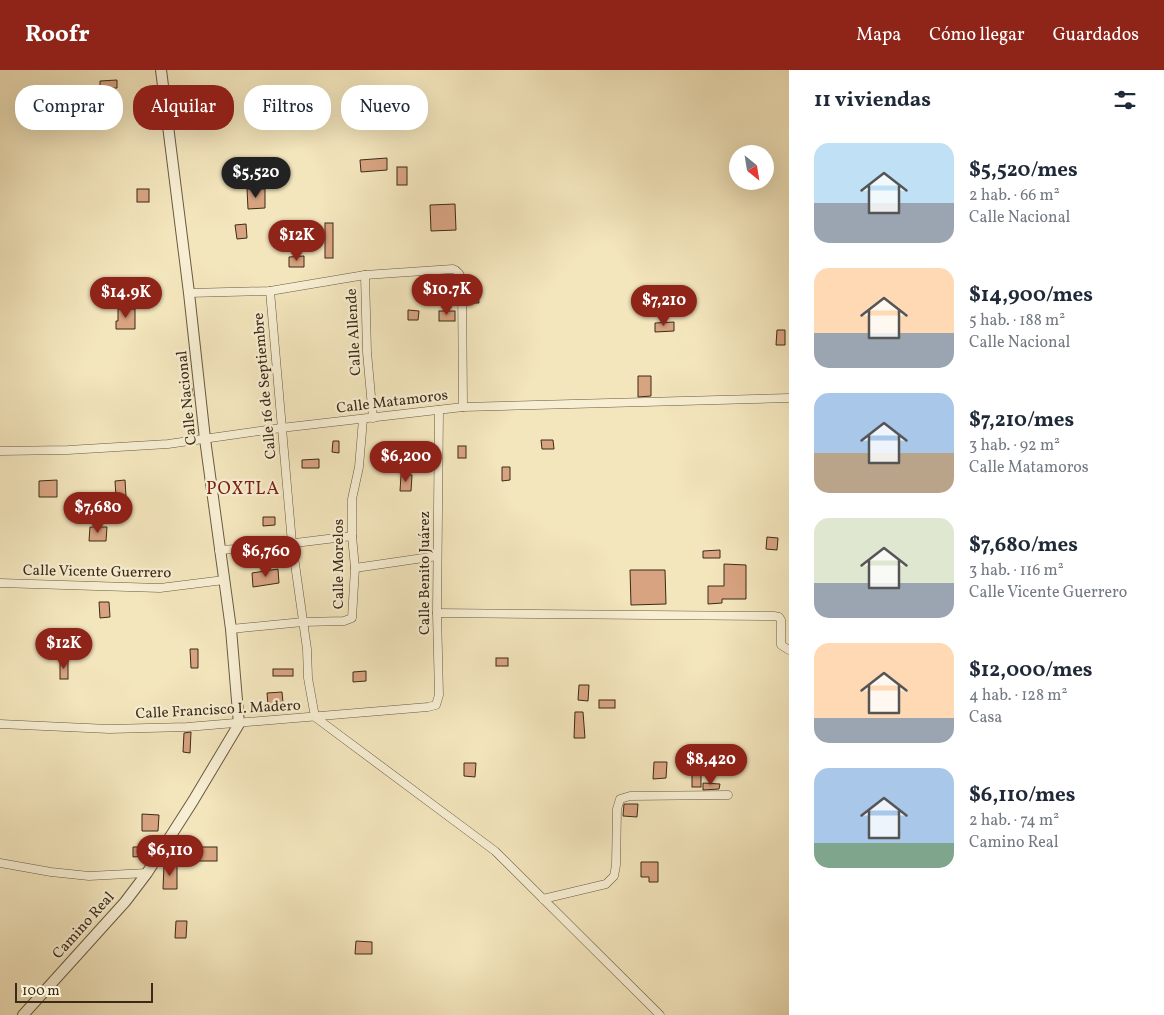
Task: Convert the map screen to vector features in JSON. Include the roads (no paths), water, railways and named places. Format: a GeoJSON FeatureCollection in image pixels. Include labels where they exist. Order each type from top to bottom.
{"type":"FeatureCollection","features":[{"type":"Feature","properties":{"kind":"street","name":"Calle Nacional"},"geometry":{"type":"LineString","coordinates":[[161,70],[205,439],[231,629],[239,724]]}},
{"type":"Feature","properties":{"kind":"street"},"geometry":{"type":"LineString","coordinates":[[189,293],[270,291],[364,275],[453,268],[460,274],[462,282],[463,406]]}},
{"type":"Feature","properties":{"kind":"street","name":"Calle Allende"},"geometry":{"type":"LineString","coordinates":[[364,275],[367,352],[373,418]]}},
{"type":"Feature","properties":{"kind":"street","name":"Calle 16 de Septiembre"},"geometry":{"type":"LineString","coordinates":[[270,291],[292,543],[307,648],[308,678],[315,717]]}},
{"type":"Feature","properties":{"kind":"street","name":"Calle Matamoros"},"geometry":{"type":"LineString","coordinates":[[0,451],[128,447],[463,406],[789,397]]}},
{"type":"Feature","properties":{"kind":"street","name":"Calle Benito Juárez"},"geometry":{"type":"LineString","coordinates":[[436,704],[440,695],[437,613],[439,410]]}},
{"type":"Feature","properties":{"kind":"street","name":"Calle Morelos"},"geometry":{"type":"LineString","coordinates":[[231,629],[303,622],[344,621],[352,618],[355,568],[352,536],[352,499],[358,467],[363,419]]}},
{"type":"Feature","properties":{"kind":"street"},"geometry":{"type":"LineString","coordinates":[[219,550],[254,548],[352,536]]}},
{"type":"Feature","properties":{"kind":"street"},"geometry":{"type":"LineString","coordinates":[[355,568],[437,556]]}},
{"type":"Feature","properties":{"kind":"street","name":"Calle Vicente Guerrero"},"geometry":{"type":"LineString","coordinates":[[0,583],[160,588],[224,580]]}},
{"type":"Feature","properties":{"kind":"street"},"geometry":{"type":"LineString","coordinates":[[437,613],[774,616],[779,617],[781,620],[781,645],[789,650]]}},
{"type":"Feature","properties":{"kind":"street","name":"Calle Francisco I. Madero"},"geometry":{"type":"LineString","coordinates":[[0,724],[110,728],[187,727],[428,707],[436,704]]}},
{"type":"Feature","properties":{"kind":"street"},"geometry":{"type":"LineString","coordinates":[[315,717],[495,852],[660,1015]]}},
{"type":"Feature","properties":{"kind":"street","name":"Camino Real"},"geometry":{"type":"LineString","coordinates":[[23,1015],[125,902],[147,873],[239,724]]}},
{"type":"Feature","properties":{"kind":"street"},"geometry":{"type":"LineString","coordinates":[[542,899],[606,884],[614,876],[616,865],[617,809],[620,799],[630,796],[728,796]]}},
{"type":"Feature","properties":{"kind":"street"},"geometry":{"type":"LineString","coordinates":[[0,863],[51,872],[89,876],[147,873]]}},
{"type":"Feature","properties":{"kind":"district","name":"POXTLA"},"geometry":{"type":"Point","coordinates":[243,488]}}]}
